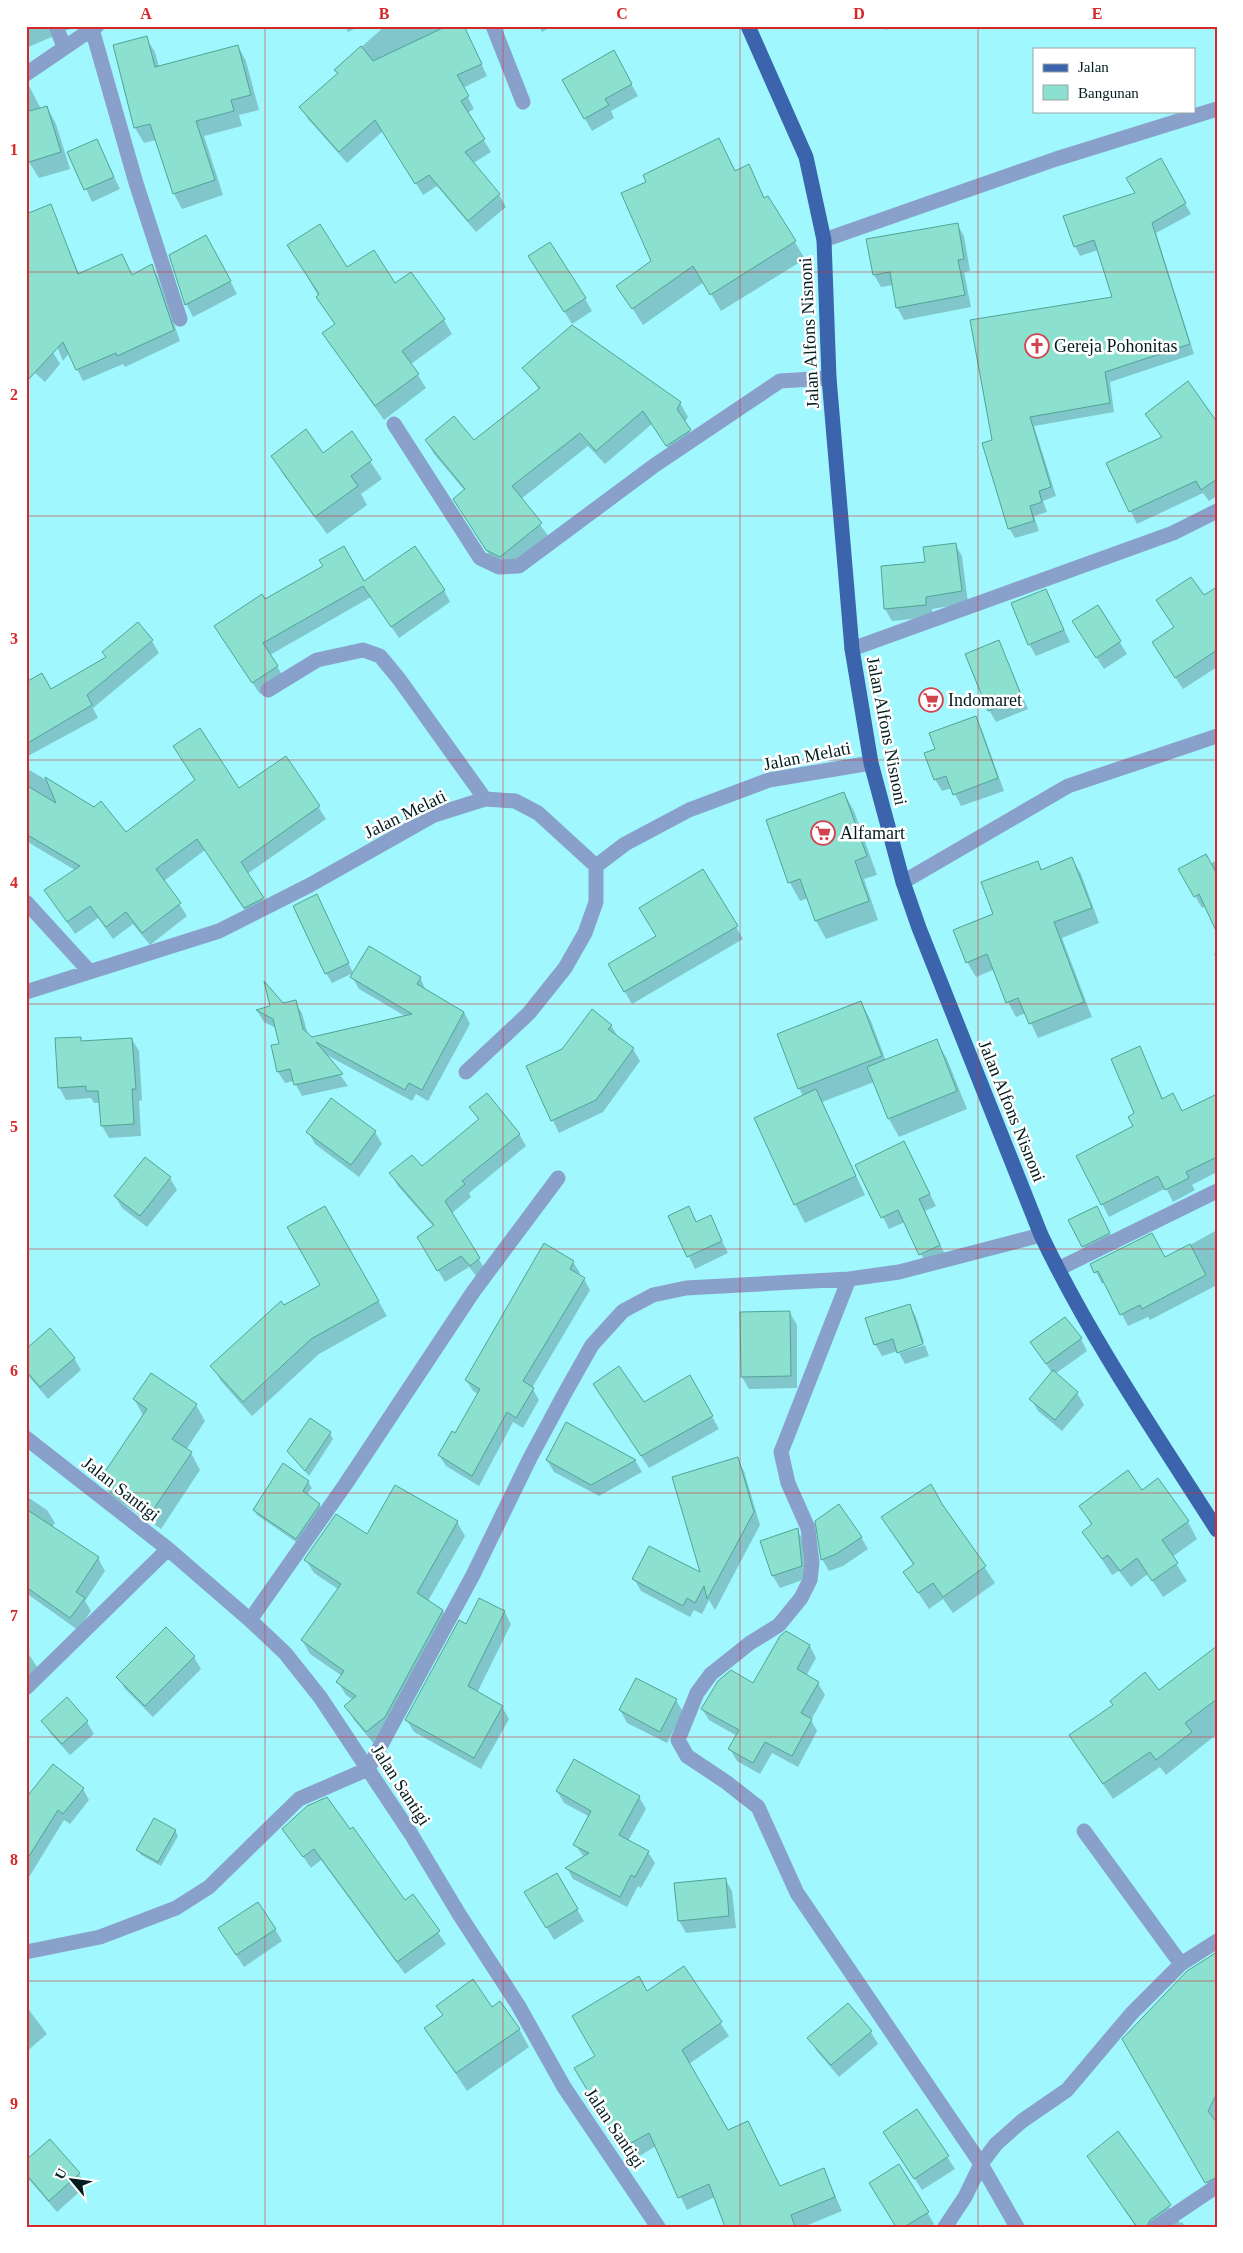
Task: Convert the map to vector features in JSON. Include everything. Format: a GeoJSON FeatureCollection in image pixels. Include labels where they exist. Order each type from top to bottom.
{"type":"FeatureCollection","features":[{"type":"Feature","properties":{"kind":"main road","name":"Jalan Alfons Nisnoni"},"geometry":{"type":"LineString","coordinates":[[748,26],[806,157],[824,240],[829,378],[852,649],[871,763],[903,882],[919,928],[1041,1235],[1087,1322],[1217,1530]]}},
{"type":"Feature","properties":{"kind":"street"},"geometry":{"type":"LineString","coordinates":[[56,26],[64,47]]}},
{"type":"Feature","properties":{"kind":"street"},"geometry":{"type":"LineString","coordinates":[[492,26],[524,102]]}},
{"type":"Feature","properties":{"kind":"street"},"geometry":{"type":"LineString","coordinates":[[26,74],[95,28],[136,184],[180,319]]}},
{"type":"Feature","properties":{"kind":"street"},"geometry":{"type":"LineString","coordinates":[[824,240],[1056,159],[1217,110]]}},
{"type":"Feature","properties":{"kind":"street"},"geometry":{"type":"LineString","coordinates":[[394,424],[480,558],[499,567],[519,566],[655,465],[780,380],[829,378]]}},
{"type":"Feature","properties":{"kind":"street"},"geometry":{"type":"LineString","coordinates":[[852,649],[1174,533],[1217,510]]}},
{"type":"Feature","properties":{"kind":"street"},"geometry":{"type":"LineString","coordinates":[[268,690],[317,660],[363,650],[380,656],[399,679],[485,799]]}},
{"type":"Feature","properties":{"kind":"street"},"geometry":{"type":"LineString","coordinates":[[903,882],[1068,786],[1217,736]]}},
{"type":"Feature","properties":{"kind":"street","name":"Jalan Melati"},"geometry":{"type":"LineString","coordinates":[[26,992],[219,931],[310,885],[434,816],[485,799],[516,801],[538,813],[596,866],[625,844],[689,810],[733,793],[769,780],[871,763]]}},
{"type":"Feature","properties":{"kind":"street"},"geometry":{"type":"LineString","coordinates":[[466,1072],[529,1014],[565,968],[585,933],[596,902],[596,866]]}},
{"type":"Feature","properties":{"kind":"street"},"geometry":{"type":"LineString","coordinates":[[26,902],[90,972]]}},
{"type":"Feature","properties":{"kind":"street"},"geometry":{"type":"LineString","coordinates":[[250,1620],[345,1485],[473,1292],[558,1178]]}},
{"type":"Feature","properties":{"kind":"street"},"geometry":{"type":"LineString","coordinates":[[1058,1269],[1217,1191]]}},
{"type":"Feature","properties":{"kind":"street"},"geometry":{"type":"LineString","coordinates":[[26,1952],[100,1937],[176,1908],[209,1886],[299,1799],[368,1769],[473,1575],[530,1458],[566,1391],[592,1345],[623,1311],[653,1295],[686,1288],[849,1279],[899,1272],[1041,1235]]}},
{"type":"Feature","properties":{"kind":"street"},"geometry":{"type":"LineString","coordinates":[[849,1279],[781,1452],[788,1483],[808,1528],[812,1563],[810,1580],[801,1598],[779,1625],[750,1642],[711,1674],[697,1693],[678,1740],[687,1756],[726,1782],[758,1807],[782,1864],[798,1893],[981,2164],[1017,2227]]}},
{"type":"Feature","properties":{"kind":"street","name":"Jalan Santigi"},"geometry":{"type":"LineString","coordinates":[[26,1438],[168,1549],[285,1653],[320,1697],[368,1769],[518,2005],[564,2087],[658,2227]]}},
{"type":"Feature","properties":{"kind":"street"},"geometry":{"type":"LineString","coordinates":[[26,1688],[168,1549]]}},
{"type":"Feature","properties":{"kind":"street"},"geometry":{"type":"LineString","coordinates":[[1084,1831],[1181,1964]]}},
{"type":"Feature","properties":{"kind":"street"},"geometry":{"type":"LineString","coordinates":[[945,2227],[965,2197],[981,2164],[996,2144],[1022,2121],[1067,2090],[1132,2013],[1181,1964],[1217,1940]]}},
{"type":"Feature","properties":{"kind":"street"},"geometry":{"type":"LineString","coordinates":[[1156,2227],[1217,2186]]}},
{"type":"Feature","properties":{"kind":"building"},"geometry":{"type":"Polygon","coordinates":[[[447,26],[464,26],[482,64],[457,75],[469,96],[461,101],[485,139],[465,152],[500,194],[468,221],[429,175],[415,184],[375,120],[339,152],[299,107],[338,73],[334,70],[361,46],[373,61],[447,26]]]}},
{"type":"Feature","properties":{"kind":"building"},"geometry":{"type":"Polygon","coordinates":[[[147,36],[155,67],[238,45],[251,95],[231,100],[234,111],[196,121],[215,180],[173,194],[150,124],[134,128],[113,45],[147,36]]]}},
{"type":"Feature","properties":{"kind":"building"},"geometry":{"type":"Polygon","coordinates":[[[614,50],[632,84],[605,99],[609,105],[584,119],[562,80],[614,50]]]}},
{"type":"Feature","properties":{"kind":"building"},"geometry":{"type":"Polygon","coordinates":[[[47,106],[61,152],[26,163],[26,112],[47,106]]]}},
{"type":"Feature","properties":{"kind":"building"},"geometry":{"type":"Polygon","coordinates":[[[719,138],[735,171],[749,164],[764,198],[768,196],[796,241],[710,295],[693,266],[632,309],[616,286],[651,261],[621,193],[646,182],[643,175],[719,138]]]}},
{"type":"Feature","properties":{"kind":"building"},"geometry":{"type":"Polygon","coordinates":[[[97,139],[114,177],[84,190],[67,152],[97,139]]]}},
{"type":"Feature","properties":{"kind":"building"},"geometry":{"type":"Polygon","coordinates":[[[1161,158],[1186,203],[1152,223],[1190,344],[1105,372],[1110,403],[1030,417],[1051,487],[1039,491],[1042,502],[1030,506],[1034,521],[1008,529],[982,443],[992,440],[970,320],[1112,297],[1094,240],[1074,247],[1063,216],[1135,193],[1126,178],[1161,158]]]}},
{"type":"Feature","properties":{"kind":"building"},"geometry":{"type":"Polygon","coordinates":[[[51,204],[78,274],[122,254],[132,275],[152,264],[174,330],[117,356],[116,353],[76,370],[63,342],[26,382],[26,214],[51,204]]]}},
{"type":"Feature","properties":{"kind":"building"},"geometry":{"type":"Polygon","coordinates":[[[958,223],[964,259],[958,260],[965,295],[896,308],[890,272],[873,275],[866,239],[958,223]]]}},
{"type":"Feature","properties":{"kind":"building"},"geometry":{"type":"Polygon","coordinates":[[[320,224],[347,267],[374,250],[395,283],[411,272],[445,319],[402,351],[419,374],[375,406],[322,333],[335,324],[316,297],[319,294],[287,245],[320,224]]]}},
{"type":"Feature","properties":{"kind":"building"},"geometry":{"type":"Polygon","coordinates":[[[206,235],[231,281],[185,305],[169,255],[206,235]]]}},
{"type":"Feature","properties":{"kind":"building"},"geometry":{"type":"Polygon","coordinates":[[[550,242],[586,298],[564,312],[528,256],[550,242]]]}},
{"type":"Feature","properties":{"kind":"building"},"geometry":{"type":"Polygon","coordinates":[[[572,325],[681,402],[677,409],[691,430],[666,446],[643,411],[596,451],[580,433],[512,486],[542,523],[500,557],[486,550],[453,499],[465,489],[425,440],[454,416],[474,440],[540,388],[522,368],[572,325]]]}},
{"type":"Feature","properties":{"kind":"building"},"geometry":{"type":"Polygon","coordinates":[[[1188,381],[1217,422],[1217,479],[1201,490],[1196,481],[1129,512],[1106,463],[1162,437],[1145,414],[1188,381]]]}},
{"type":"Feature","properties":{"kind":"building"},"geometry":{"type":"Polygon","coordinates":[[[306,429],[323,453],[352,431],[372,460],[351,476],[358,486],[315,517],[271,456],[306,429]]]}},
{"type":"Feature","properties":{"kind":"building"},"geometry":{"type":"Polygon","coordinates":[[[956,543],[962,591],[926,597],[926,605],[884,609],[881,566],[925,562],[923,547],[956,543]]]}},
{"type":"Feature","properties":{"kind":"building"},"geometry":{"type":"Polygon","coordinates":[[[344,546],[364,581],[415,546],[445,590],[391,627],[363,586],[263,643],[278,666],[252,683],[214,626],[262,594],[265,599],[323,566],[319,560],[344,546]]]}},
{"type":"Feature","properties":{"kind":"building"},"geometry":{"type":"Polygon","coordinates":[[[1191,577],[1204,595],[1217,587],[1217,650],[1175,678],[1152,642],[1174,627],[1156,600],[1191,577]]]}},
{"type":"Feature","properties":{"kind":"building"},"geometry":{"type":"Polygon","coordinates":[[[1046,589],[1064,630],[1028,645],[1011,603],[1046,589]]]}},
{"type":"Feature","properties":{"kind":"building"},"geometry":{"type":"Polygon","coordinates":[[[1098,605],[1121,641],[1096,658],[1072,621],[1098,605]]]}},
{"type":"Feature","properties":{"kind":"building"},"geometry":{"type":"Polygon","coordinates":[[[138,622],[153,640],[87,695],[92,705],[26,744],[26,682],[42,673],[51,689],[106,657],[102,652],[138,622]]]}},
{"type":"Feature","properties":{"kind":"building"},"geometry":{"type":"Polygon","coordinates":[[[999,640],[1022,697],[988,711],[965,654],[999,640]]]}},
{"type":"Feature","properties":{"kind":"building"},"geometry":{"type":"Polygon","coordinates":[[[976,716],[998,778],[953,795],[946,776],[934,780],[924,753],[935,749],[929,733],[976,716]]]}},
{"type":"Feature","properties":{"kind":"building"},"geometry":{"type":"Polygon","coordinates":[[[200,728],[239,788],[286,756],[320,806],[241,862],[264,898],[244,908],[197,839],[156,869],[181,903],[142,933],[126,912],[106,927],[90,906],[67,922],[44,890],[80,866],[26,834],[26,785],[56,803],[45,777],[94,807],[101,801],[126,832],[195,780],[173,746],[200,728]]]}},
{"type":"Feature","properties":{"kind":"building"},"geometry":{"type":"Polygon","coordinates":[[[844,792],[867,856],[855,861],[869,901],[815,921],[800,879],[788,883],[766,820],[844,792]]]}},
{"type":"Feature","properties":{"kind":"building"},"geometry":{"type":"Polygon","coordinates":[[[1206,854],[1217,874],[1217,933],[1199,894],[1194,897],[1178,869],[1206,854]]]}},
{"type":"Feature","properties":{"kind":"building"},"geometry":{"type":"Polygon","coordinates":[[[1072,857],[1092,908],[1054,922],[1084,1002],[1029,1024],[1018,998],[1006,1003],[987,954],[966,963],[953,930],[993,914],[981,882],[1038,861],[1041,870],[1072,857]]]}},
{"type":"Feature","properties":{"kind":"building"},"geometry":{"type":"Polygon","coordinates":[[[703,869],[738,926],[624,992],[608,964],[656,936],[639,908],[703,869]]]}},
{"type":"Feature","properties":{"kind":"building"},"geometry":{"type":"Polygon","coordinates":[[[317,894],[349,963],[325,974],[293,906],[317,894]]]}},
{"type":"Feature","properties":{"kind":"building"},"geometry":{"type":"Polygon","coordinates":[[[369,946],[421,977],[417,984],[464,1012],[422,1090],[409,1083],[405,1090],[316,1042],[343,1074],[294,1085],[290,1069],[277,1072],[271,1045],[279,1044],[273,1019],[256,1010],[270,1006],[264,981],[283,1003],[296,1000],[303,1029],[312,1037],[412,1014],[350,977],[369,946]]]}},
{"type":"Feature","properties":{"kind":"building"},"geometry":{"type":"Polygon","coordinates":[[[861,1001],[882,1056],[798,1089],[777,1034],[861,1001]]]}},
{"type":"Feature","properties":{"kind":"building"},"geometry":{"type":"Polygon","coordinates":[[[592,1009],[612,1025],[608,1029],[634,1048],[596,1100],[551,1121],[526,1066],[562,1049],[592,1009]]]}},
{"type":"Feature","properties":{"kind":"building"},"geometry":{"type":"Polygon","coordinates":[[[81,1037],[81,1041],[132,1038],[136,1089],[132,1089],[134,1124],[101,1126],[98,1091],[86,1091],[86,1086],[58,1088],[55,1038],[81,1037]]]}},
{"type":"Feature","properties":{"kind":"building"},"geometry":{"type":"Polygon","coordinates":[[[937,1039],[957,1091],[888,1119],[867,1067],[937,1039]]]}},
{"type":"Feature","properties":{"kind":"building"},"geometry":{"type":"Polygon","coordinates":[[[1140,1046],[1162,1099],[1173,1093],[1182,1111],[1217,1094],[1217,1157],[1186,1172],[1189,1178],[1165,1190],[1158,1176],[1101,1205],[1076,1156],[1133,1126],[1128,1117],[1134,1113],[1111,1059],[1140,1046]]]}},
{"type":"Feature","properties":{"kind":"building"},"geometry":{"type":"Polygon","coordinates":[[[816,1089],[856,1176],[794,1205],[754,1118],[816,1089]]]}},
{"type":"Feature","properties":{"kind":"building"},"geometry":{"type":"Polygon","coordinates":[[[487,1093],[520,1134],[462,1181],[465,1184],[445,1201],[480,1258],[470,1266],[461,1256],[437,1271],[417,1237],[434,1225],[389,1173],[412,1155],[422,1166],[479,1119],[469,1107],[487,1093]]]}},
{"type":"Feature","properties":{"kind":"building"},"geometry":{"type":"Polygon","coordinates":[[[331,1098],[376,1131],[351,1165],[306,1132],[331,1098]]]}},
{"type":"Feature","properties":{"kind":"building"},"geometry":{"type":"Polygon","coordinates":[[[904,1141],[930,1194],[919,1199],[940,1245],[919,1255],[898,1210],[881,1218],[855,1165],[904,1141]]]}},
{"type":"Feature","properties":{"kind":"building"},"geometry":{"type":"Polygon","coordinates":[[[145,1157],[171,1177],[140,1216],[114,1196],[145,1157]]]}},
{"type":"Feature","properties":{"kind":"building"},"geometry":{"type":"Polygon","coordinates":[[[325,1206],[379,1301],[311,1339],[243,1402],[210,1366],[281,1301],[284,1305],[320,1285],[287,1227],[325,1206]]]}},
{"type":"Feature","properties":{"kind":"building"},"geometry":{"type":"Polygon","coordinates":[[[689,1206],[696,1222],[711,1215],[722,1241],[687,1257],[668,1216],[689,1206]]]}},
{"type":"Feature","properties":{"kind":"building"},"geometry":{"type":"Polygon","coordinates":[[[1097,1206],[1110,1233],[1082,1247],[1068,1220],[1097,1206]]]}},
{"type":"Feature","properties":{"kind":"building"},"geometry":{"type":"Polygon","coordinates":[[[1152,1233],[1165,1257],[1190,1244],[1206,1275],[1142,1309],[1140,1305],[1120,1315],[1098,1271],[1094,1273],[1090,1264],[1152,1233]]]}},
{"type":"Feature","properties":{"kind":"building"},"geometry":{"type":"Polygon","coordinates":[[[544,1243],[574,1261],[570,1269],[585,1278],[523,1381],[534,1388],[516,1418],[507,1412],[472,1476],[438,1455],[452,1431],[455,1433],[480,1389],[465,1380],[544,1243]]]}},
{"type":"Feature","properties":{"kind":"building"},"geometry":{"type":"Polygon","coordinates":[[[910,1304],[923,1344],[897,1353],[893,1339],[874,1345],[865,1318],[910,1304]]]}},
{"type":"Feature","properties":{"kind":"building"},"geometry":{"type":"Polygon","coordinates":[[[790,1311],[791,1376],[741,1377],[740,1312],[790,1311]]]}},
{"type":"Feature","properties":{"kind":"building"},"geometry":{"type":"Polygon","coordinates":[[[1065,1317],[1082,1338],[1046,1364],[1030,1342],[1065,1317]]]}},
{"type":"Feature","properties":{"kind":"building"},"geometry":{"type":"Polygon","coordinates":[[[50,1328],[75,1358],[40,1387],[26,1371],[26,1349],[50,1328]]]}},
{"type":"Feature","properties":{"kind":"building"},"geometry":{"type":"Polygon","coordinates":[[[619,1366],[644,1402],[690,1375],[713,1416],[641,1456],[593,1384],[619,1366]]]}},
{"type":"Feature","properties":{"kind":"building"},"geometry":{"type":"Polygon","coordinates":[[[1053,1370],[1078,1392],[1055,1420],[1029,1399],[1053,1370]]]}},
{"type":"Feature","properties":{"kind":"building"},"geometry":{"type":"Polygon","coordinates":[[[151,1373],[197,1404],[172,1439],[192,1452],[151,1513],[100,1479],[147,1409],[133,1399],[151,1373]]]}},
{"type":"Feature","properties":{"kind":"building"},"geometry":{"type":"Polygon","coordinates":[[[310,1418],[331,1432],[305,1471],[287,1451],[310,1418]]]}},
{"type":"Feature","properties":{"kind":"building"},"geometry":{"type":"Polygon","coordinates":[[[566,1422],[636,1460],[591,1485],[546,1460],[566,1422]]]}},
{"type":"Feature","properties":{"kind":"building"},"geometry":{"type":"Polygon","coordinates":[[[738,1457],[754,1512],[707,1599],[704,1586],[695,1603],[687,1598],[683,1606],[632,1579],[649,1546],[700,1572],[672,1477],[738,1457]]]}},
{"type":"Feature","properties":{"kind":"building"},"geometry":{"type":"Polygon","coordinates":[[[283,1463],[309,1481],[303,1491],[320,1504],[296,1539],[253,1510],[283,1463]]]}},
{"type":"Feature","properties":{"kind":"building"},"geometry":{"type":"Polygon","coordinates":[[[1128,1470],[1142,1490],[1158,1478],[1189,1521],[1162,1540],[1178,1563],[1152,1581],[1137,1558],[1120,1571],[1108,1555],[1102,1559],[1082,1532],[1092,1524],[1079,1506],[1128,1470]]]}},
{"type":"Feature","properties":{"kind":"building"},"geometry":{"type":"Polygon","coordinates":[[[931,1484],[942,1504],[986,1566],[943,1597],[933,1583],[918,1593],[903,1572],[914,1564],[881,1517],[931,1484]]]}},
{"type":"Feature","properties":{"kind":"building"},"geometry":{"type":"Polygon","coordinates":[[[395,1485],[458,1521],[417,1593],[443,1610],[385,1717],[366,1732],[344,1706],[356,1696],[336,1682],[344,1671],[301,1640],[341,1584],[304,1560],[336,1514],[367,1534],[395,1485]]]}},
{"type":"Feature","properties":{"kind":"building"},"geometry":{"type":"Polygon","coordinates":[[[839,1504],[862,1537],[836,1554],[821,1560],[815,1521],[839,1504]]]}},
{"type":"Feature","properties":{"kind":"building"},"geometry":{"type":"Polygon","coordinates":[[[26,1509],[99,1557],[76,1592],[85,1598],[70,1618],[26,1587],[26,1509]]]}},
{"type":"Feature","properties":{"kind":"building"},"geometry":{"type":"Polygon","coordinates":[[[798,1528],[802,1566],[772,1576],[760,1541],[798,1528]]]}},
{"type":"Feature","properties":{"kind":"building"},"geometry":{"type":"Polygon","coordinates":[[[479,1598],[505,1611],[468,1686],[503,1706],[474,1758],[405,1720],[459,1620],[466,1624],[479,1598]]]}},
{"type":"Feature","properties":{"kind":"building"},"geometry":{"type":"Polygon","coordinates":[[[166,1627],[195,1656],[145,1706],[116,1677],[166,1627]]]}},
{"type":"Feature","properties":{"kind":"building"},"geometry":{"type":"Polygon","coordinates":[[[786,1631],[810,1645],[797,1669],[819,1682],[801,1713],[812,1719],[792,1756],[765,1742],[753,1763],[728,1749],[739,1730],[701,1709],[718,1681],[731,1670],[753,1683],[780,1636],[786,1631]]]}},
{"type":"Feature","properties":{"kind":"building"},"geometry":{"type":"Polygon","coordinates":[[[1217,1646],[1217,1699],[1185,1723],[1192,1732],[1156,1760],[1150,1752],[1103,1784],[1069,1735],[1113,1705],[1110,1701],[1145,1672],[1159,1690],[1217,1646]]]}},
{"type":"Feature","properties":{"kind":"building"},"geometry":{"type":"Polygon","coordinates":[[[636,1678],[677,1699],[660,1732],[619,1710],[636,1678]]]}},
{"type":"Feature","properties":{"kind":"building"},"geometry":{"type":"Polygon","coordinates":[[[67,1697],[88,1721],[62,1744],[41,1721],[67,1697]]]}},
{"type":"Feature","properties":{"kind":"building"},"geometry":{"type":"Polygon","coordinates":[[[574,1759],[640,1796],[619,1835],[649,1851],[635,1877],[631,1875],[620,1897],[565,1868],[589,1853],[573,1845],[591,1811],[556,1791],[574,1759]]]}},
{"type":"Feature","properties":{"kind":"building"},"geometry":{"type":"Polygon","coordinates":[[[53,1764],[84,1788],[63,1814],[58,1810],[26,1861],[26,1798],[53,1764]]]}},
{"type":"Feature","properties":{"kind":"building"},"geometry":{"type":"Polygon","coordinates":[[[327,1797],[350,1829],[353,1827],[405,1900],[413,1894],[440,1931],[397,1962],[314,1849],[303,1857],[282,1829],[307,1806],[327,1797]]]}},
{"type":"Feature","properties":{"kind":"building"},"geometry":{"type":"Polygon","coordinates":[[[154,1818],[176,1830],[158,1862],[136,1850],[154,1818]]]}},
{"type":"Feature","properties":{"kind":"building"},"geometry":{"type":"Polygon","coordinates":[[[557,1873],[578,1909],[546,1928],[524,1892],[557,1873]]]}},
{"type":"Feature","properties":{"kind":"building"},"geometry":{"type":"Polygon","coordinates":[[[726,1878],[729,1916],[678,1921],[674,1883],[726,1878]]]}},
{"type":"Feature","properties":{"kind":"building"},"geometry":{"type":"Polygon","coordinates":[[[258,1902],[276,1929],[236,1955],[218,1928],[258,1902]]]}},
{"type":"Feature","properties":{"kind":"building"},"geometry":{"type":"Polygon","coordinates":[[[1217,1952],[1217,2093],[1208,2111],[1217,2123],[1217,2177],[1205,2183],[1122,2039],[1187,1971],[1217,1952]]]}},
{"type":"Feature","properties":{"kind":"building"},"geometry":{"type":"Polygon","coordinates":[[[684,1966],[722,2022],[682,2050],[728,2130],[748,2121],[780,2186],[824,2168],[835,2197],[791,2215],[795,2227],[725,2227],[709,2184],[678,2198],[649,2133],[622,2148],[574,2068],[595,2056],[572,2016],[639,1976],[647,1991],[684,1966]]]}},
{"type":"Feature","properties":{"kind":"building"},"geometry":{"type":"Polygon","coordinates":[[[473,1979],[492,2007],[500,2001],[520,2029],[456,2073],[424,2028],[443,2015],[436,2006],[473,1979]]]}},
{"type":"Feature","properties":{"kind":"building"},"geometry":{"type":"Polygon","coordinates":[[[848,2003],[872,2031],[831,2065],[807,2038],[848,2003]]]}},
{"type":"Feature","properties":{"kind":"building"},"geometry":{"type":"Polygon","coordinates":[[[917,2109],[949,2156],[914,2179],[883,2132],[917,2109]]]}},
{"type":"Feature","properties":{"kind":"building"},"geometry":{"type":"Polygon","coordinates":[[[1118,2131],[1171,2205],[1150,2220],[1147,2227],[1137,2227],[1087,2156],[1118,2131]]]}},
{"type":"Feature","properties":{"kind":"building"},"geometry":{"type":"Polygon","coordinates":[[[50,2139],[80,2173],[49,2201],[26,2174],[26,2160],[50,2139]]]}},
{"type":"Feature","properties":{"kind":"building"},"geometry":{"type":"Polygon","coordinates":[[[899,2164],[929,2212],[904,2227],[896,2227],[869,2183],[899,2164]]]}},
{"type":"Feature","properties":{"kind":"place","name":"Gereja Pohonitas"},"geometry":{"type":"Point","coordinates":[1037,346]}},
{"type":"Feature","properties":{"kind":"place","name":"Indomaret"},"geometry":{"type":"Point","coordinates":[931,700]}},
{"type":"Feature","properties":{"kind":"place","name":"Alfamart"},"geometry":{"type":"Point","coordinates":[823,833]}}]}
